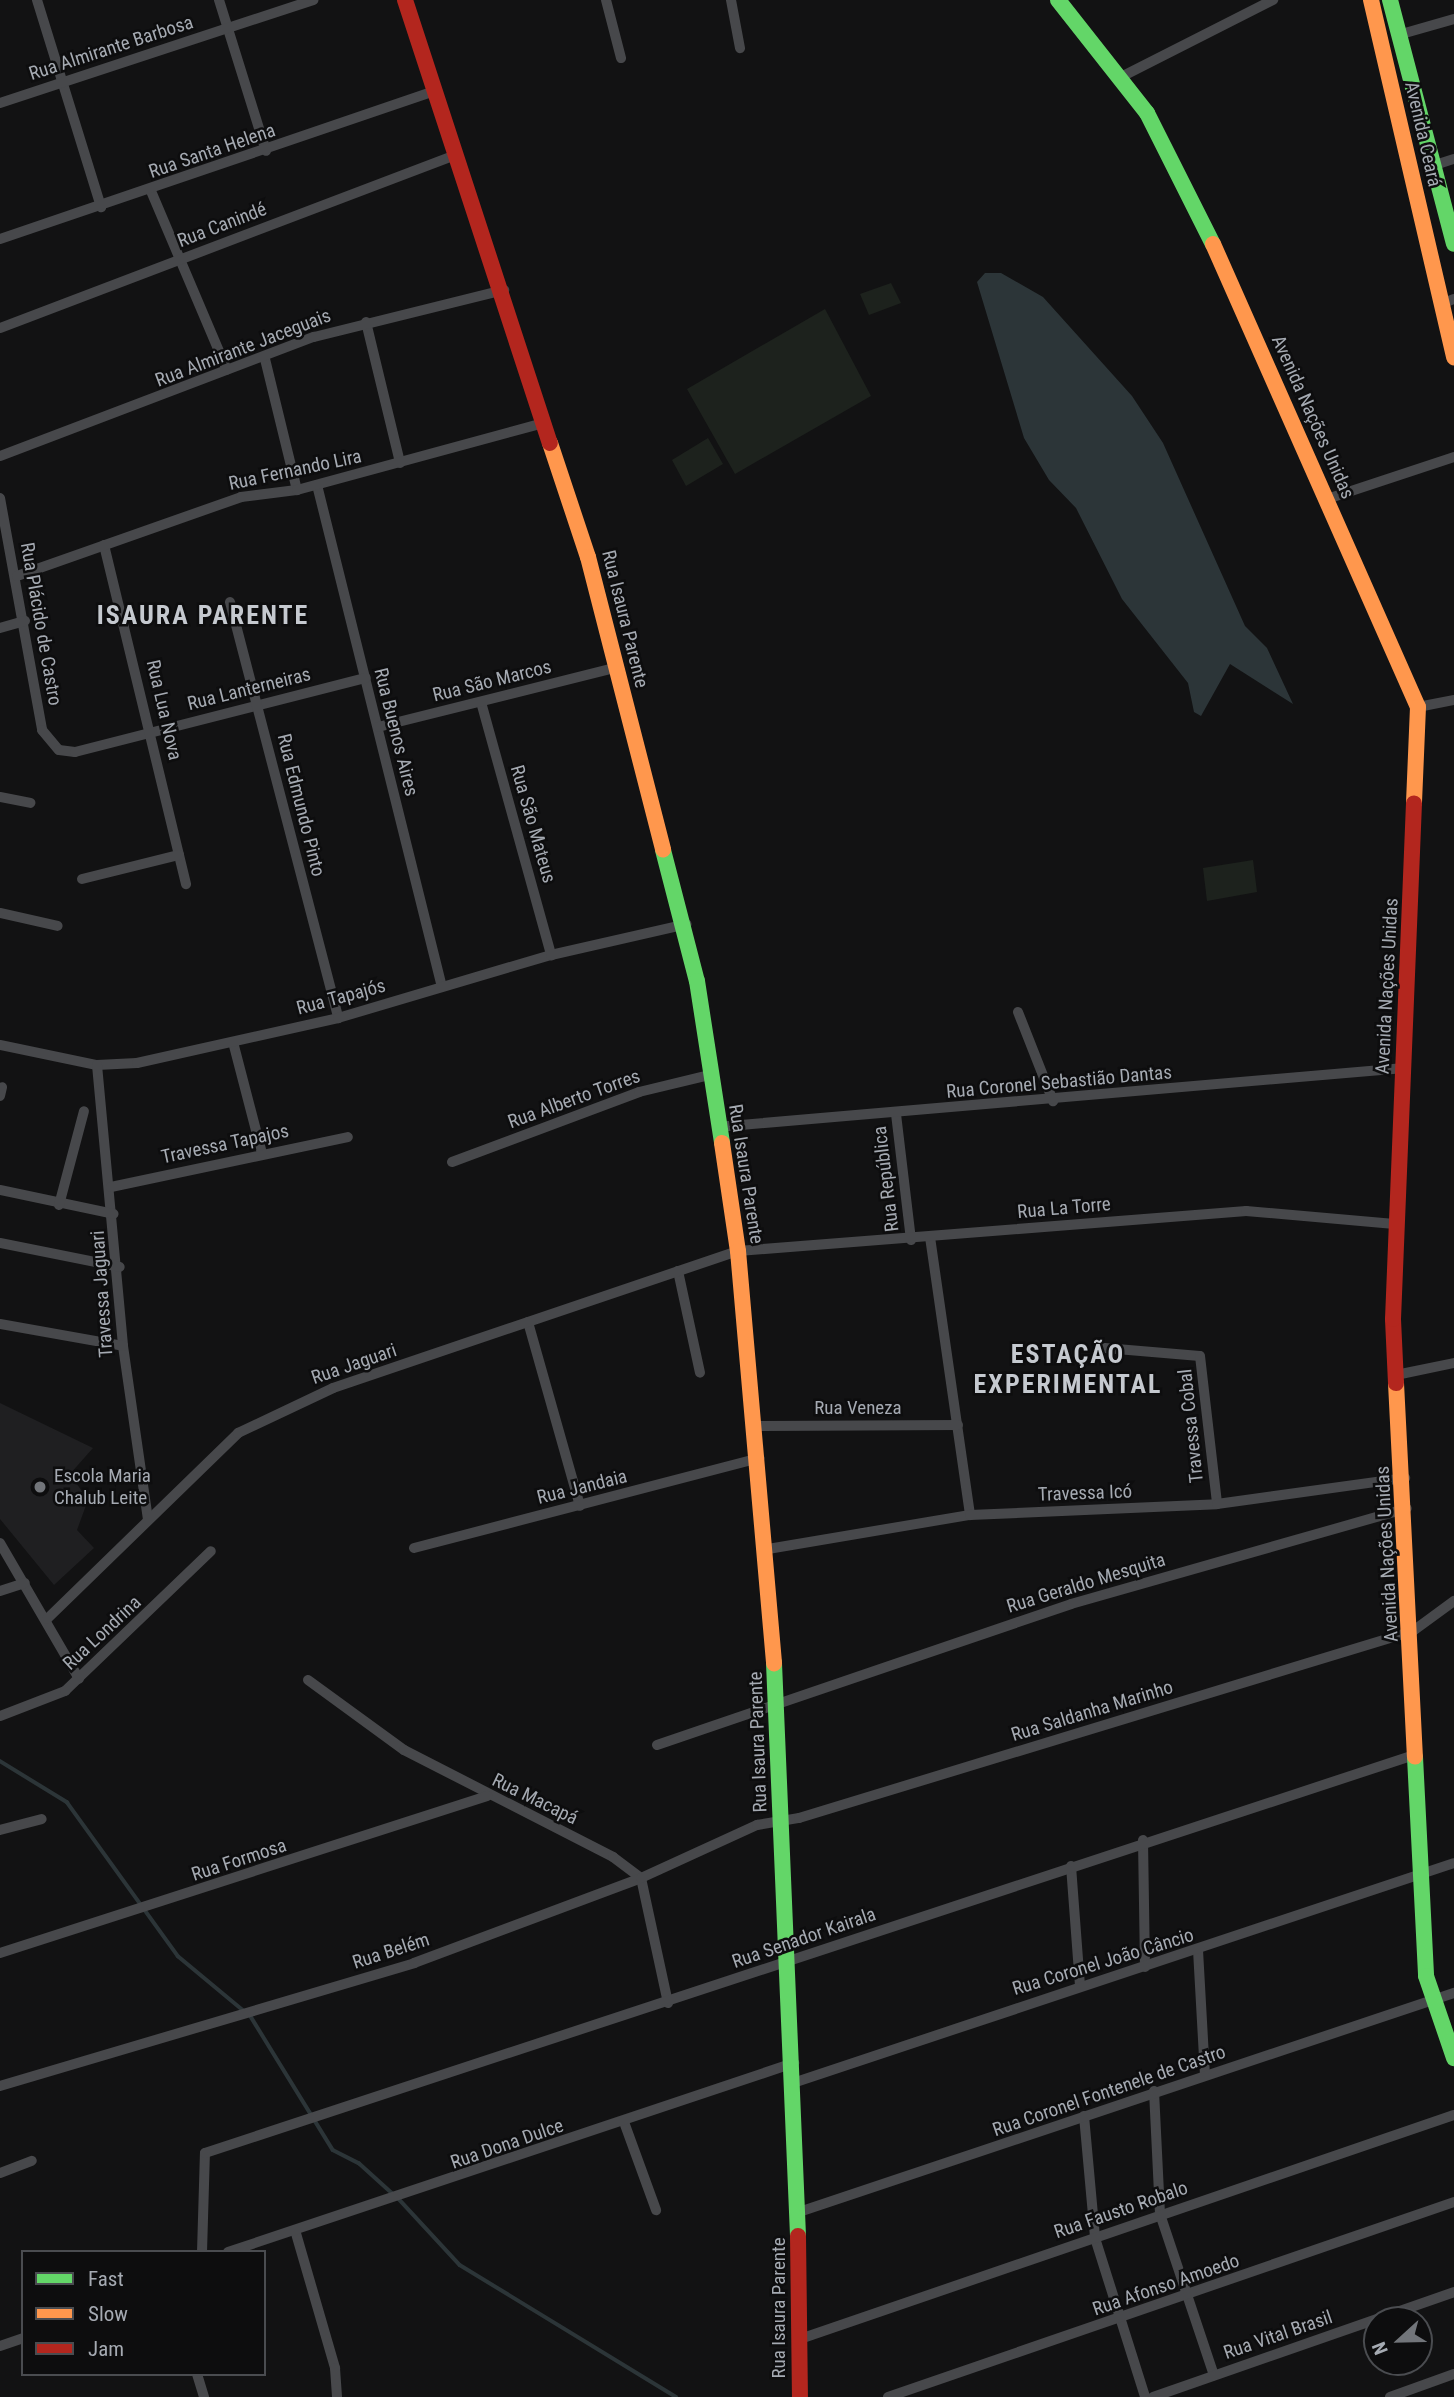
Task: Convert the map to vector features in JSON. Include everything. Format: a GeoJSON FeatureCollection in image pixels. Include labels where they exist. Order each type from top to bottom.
{"type":"FeatureCollection","features":[{"type":"Feature","properties":{"kind":"street"},"geometry":{"type":"LineString","coordinates":[[37,0],[101,207]]}},
{"type":"Feature","properties":{"kind":"street"},"geometry":{"type":"LineString","coordinates":[[219,0],[266,151]]}},
{"type":"Feature","properties":{"kind":"street","name":"Rua Almirante Barbosa"},"geometry":{"type":"LineString","coordinates":[[0,103],[313,0]]}},
{"type":"Feature","properties":{"kind":"street","name":"Rua Isaura Parente"},"geometry":{"type":"LineString","coordinates":[[405,0],[504,290],[588,557],[615,668],[687,924],[738,1251],[758,1426],[768,1549],[779,1703],[787,1962],[796,2082],[800,2397]]}},
{"type":"Feature","properties":{"kind":"street"},"geometry":{"type":"LineString","coordinates":[[606,0],[621,58]]}},
{"type":"Feature","properties":{"kind":"street"},"geometry":{"type":"LineString","coordinates":[[731,0],[740,48]]}},
{"type":"Feature","properties":{"kind":"street","name":"Avenida Nações Unidas"},"geometry":{"type":"LineString","coordinates":[[1058,0],[1119,78],[1182,174],[1418,707],[1404,1068],[1394,1224],[1396,1375],[1407,1508],[1413,1632],[1414,1755],[1430,2002],[1454,2058]]}},
{"type":"Feature","properties":{"kind":"street"},"geometry":{"type":"LineString","coordinates":[[1119,78],[1273,0]]}},
{"type":"Feature","properties":{"kind":"street","name":"Avenida Ceará"},"geometry":{"type":"LineString","coordinates":[[1371,0],[1447,301],[1454,358]]}},
{"type":"Feature","properties":{"kind":"street","name":"Avenida Ceará"},"geometry":{"type":"LineString","coordinates":[[1390,0],[1454,244]]}},
{"type":"Feature","properties":{"kind":"street"},"geometry":{"type":"LineString","coordinates":[[1398,35],[1454,19]]}},
{"type":"Feature","properties":{"kind":"street","name":"Rua Santa Helena"},"geometry":{"type":"LineString","coordinates":[[0,239],[151,191],[435,91]]}},
{"type":"Feature","properties":{"kind":"street","name":"Rua Canindé"},"geometry":{"type":"LineString","coordinates":[[0,328],[457,154]]}},
{"type":"Feature","properties":{"kind":"street"},"geometry":{"type":"LineString","coordinates":[[1432,166],[1454,159]]}},
{"type":"Feature","properties":{"kind":"street"},"geometry":{"type":"LineString","coordinates":[[151,191],[227,370]]}},
{"type":"Feature","properties":{"kind":"street","name":"Rua Almirante Jaceguais"},"geometry":{"type":"LineString","coordinates":[[0,456],[227,370],[366,322],[504,290]]}},
{"type":"Feature","properties":{"kind":"street"},"geometry":{"type":"LineString","coordinates":[[366,322],[400,463]]}},
{"type":"Feature","properties":{"kind":"street"},"geometry":{"type":"LineString","coordinates":[[265,359],[297,490]]}},
{"type":"Feature","properties":{"kind":"street","name":"Rua Fernando Lira"},"geometry":{"type":"LineString","coordinates":[[17,576],[241,497],[297,490],[544,423]]}},
{"type":"Feature","properties":{"kind":"street"},"geometry":{"type":"LineString","coordinates":[[1327,499],[1454,457]]}},
{"type":"Feature","properties":{"kind":"street","name":"Rua Buenos Aires"},"geometry":{"type":"LineString","coordinates":[[317,485],[442,987]]}},
{"type":"Feature","properties":{"kind":"street","name":"Rua Plácido de Castro"},"geometry":{"type":"LineString","coordinates":[[0,499],[17,576],[42,730],[59,750]]}},
{"type":"Feature","properties":{"kind":"street","name":"Rua Lua Nova"},"geometry":{"type":"LineString","coordinates":[[104,545],[151,730],[186,884]]}},
{"type":"Feature","properties":{"kind":"street","name":"Rua Edmundo Pinto"},"geometry":{"type":"LineString","coordinates":[[230,602],[338,1018]]}},
{"type":"Feature","properties":{"kind":"street"},"geometry":{"type":"LineString","coordinates":[[0,628],[24,621]]}},
{"type":"Feature","properties":{"kind":"street","name":"Rua São Marcos"},"geometry":{"type":"LineString","coordinates":[[379,727],[615,668]]}},
{"type":"Feature","properties":{"kind":"street","name":"Rua Lanterneiras"},"geometry":{"type":"LineString","coordinates":[[59,750],[75,751],[366,678]]}},
{"type":"Feature","properties":{"kind":"street"},"geometry":{"type":"LineString","coordinates":[[1418,707],[1454,700]]}},
{"type":"Feature","properties":{"kind":"street","name":"Rua São Mateus"},"geometry":{"type":"LineString","coordinates":[[481,702],[551,955]]}},
{"type":"Feature","properties":{"kind":"street"},"geometry":{"type":"LineString","coordinates":[[0,797],[30,803]]}},
{"type":"Feature","properties":{"kind":"street"},"geometry":{"type":"LineString","coordinates":[[82,879],[179,855]]}},
{"type":"Feature","properties":{"kind":"street"},"geometry":{"type":"LineString","coordinates":[[0,913],[58,926]]}},
{"type":"Feature","properties":{"kind":"street","name":"Rua Tapajós"},"geometry":{"type":"LineString","coordinates":[[0,1045],[97,1065],[233,1042],[338,1018],[551,955],[687,924]]}},
{"type":"Feature","properties":{"kind":"street"},"geometry":{"type":"LineString","coordinates":[[1018,1012],[1053,1101]]}},
{"type":"Feature","properties":{"kind":"street"},"geometry":{"type":"LineString","coordinates":[[233,1042],[262,1153]]}},
{"type":"Feature","properties":{"kind":"street","name":"Travessa Jaguari"},"geometry":{"type":"LineString","coordinates":[[97,1065],[120,1267],[122,1346],[148,1519]]}},
{"type":"Feature","properties":{"kind":"street","name":"Rua Coronel Sebastião Dantas"},"geometry":{"type":"LineString","coordinates":[[717,1127],[1053,1101],[1404,1068]]}},
{"type":"Feature","properties":{"kind":"street","name":"Rua Alberto Torres"},"geometry":{"type":"LineString","coordinates":[[452,1162],[639,1092],[710,1075]]}},
{"type":"Feature","properties":{"kind":"street"},"geometry":{"type":"LineString","coordinates":[[59,1205],[84,1111]]}},
{"type":"Feature","properties":{"kind":"street","name":"Rua República"},"geometry":{"type":"LineString","coordinates":[[896,1114],[911,1240]]}},
{"type":"Feature","properties":{"kind":"street","name":"Travessa Tapajos"},"geometry":{"type":"LineString","coordinates":[[111,1187],[348,1137]]}},
{"type":"Feature","properties":{"kind":"street"},"geometry":{"type":"LineString","coordinates":[[0,1190],[59,1205],[114,1214]]}},
{"type":"Feature","properties":{"kind":"street","name":"Rua La Torre"},"geometry":{"type":"LineString","coordinates":[[738,1251],[911,1240],[1246,1211],[1394,1224]]}},
{"type":"Feature","properties":{"kind":"street","name":"Rua República"},"geometry":{"type":"LineString","coordinates":[[930,1237],[970,1515]]}},
{"type":"Feature","properties":{"kind":"street"},"geometry":{"type":"LineString","coordinates":[[0,1243],[120,1267]]}},
{"type":"Feature","properties":{"kind":"street","name":"Rua Jaguari"},"geometry":{"type":"LineString","coordinates":[[47,1619],[216,1451],[262,1421],[333,1388],[738,1251]]}},
{"type":"Feature","properties":{"kind":"street"},"geometry":{"type":"LineString","coordinates":[[678,1271],[700,1373]]}},
{"type":"Feature","properties":{"kind":"street"},"geometry":{"type":"LineString","coordinates":[[528,1322],[580,1506]]}},
{"type":"Feature","properties":{"kind":"street"},"geometry":{"type":"LineString","coordinates":[[0,1324],[122,1346]]}},
{"type":"Feature","properties":{"kind":"street","name":"Travessa Cobal"},"geometry":{"type":"LineString","coordinates":[[1105,1348],[1200,1356],[1217,1504]]}},
{"type":"Feature","properties":{"kind":"street"},"geometry":{"type":"LineString","coordinates":[[1396,1375],[1454,1363]]}},
{"type":"Feature","properties":{"kind":"street","name":"Rua Veneza"},"geometry":{"type":"LineString","coordinates":[[758,1426],[958,1425]]}},
{"type":"Feature","properties":{"kind":"street","name":"Rua Jandaia"},"geometry":{"type":"LineString","coordinates":[[414,1548],[759,1458]]}},
{"type":"Feature","properties":{"kind":"street","name":"Travessa Icó"},"geometry":{"type":"LineString","coordinates":[[768,1549],[970,1515],[1217,1504],[1405,1478]]}},
{"type":"Feature","properties":{"kind":"street","name":"Rua Geraldo Mesquita"},"geometry":{"type":"LineString","coordinates":[[657,1745],[1071,1604],[1407,1508]]}},
{"type":"Feature","properties":{"kind":"street"},"geometry":{"type":"LineString","coordinates":[[0,1543],[47,1619],[79,1679]]}},
{"type":"Feature","properties":{"kind":"street","name":"Rua Londrina"},"geometry":{"type":"LineString","coordinates":[[0,1716],[46,1701],[79,1679],[211,1551]]}},
{"type":"Feature","properties":{"kind":"street"},"geometry":{"type":"LineString","coordinates":[[0,1591],[25,1583]]}},
{"type":"Feature","properties":{"kind":"street"},"geometry":{"type":"LineString","coordinates":[[1413,1632],[1454,1601]]}},
{"type":"Feature","properties":{"kind":"street","name":"Rua Saldanha Marinho"},"geometry":{"type":"LineString","coordinates":[[782,1822],[1413,1632]]}},
{"type":"Feature","properties":{"kind":"street","name":"Rua Macapá"},"geometry":{"type":"LineString","coordinates":[[308,1680],[404,1750],[487,1796],[614,1857],[641,1878]]}},
{"type":"Feature","properties":{"kind":"street","name":"Rua Senador Kairala"},"geometry":{"type":"LineString","coordinates":[[202,2250],[205,2153],[324,2116],[499,2053],[668,2003],[1143,1840],[1414,1755]]}},
{"type":"Feature","properties":{"kind":"street","name":"Rua Formosa"},"geometry":{"type":"LineString","coordinates":[[0,1953],[132,1914],[487,1796]]}},
{"type":"Feature","properties":{"kind":"street"},"geometry":{"type":"LineString","coordinates":[[0,1830],[42,1819]]}},
{"type":"Feature","properties":{"kind":"street","name":"Rua Belém"},"geometry":{"type":"LineString","coordinates":[[0,2086],[258,2012],[501,1933],[641,1878],[757,1825],[782,1822]]}},
{"type":"Feature","properties":{"kind":"street"},"geometry":{"type":"LineString","coordinates":[[1143,1840],[1145,1967]]}},
{"type":"Feature","properties":{"kind":"street","name":"Rua Coronel João Câncio"},"geometry":{"type":"LineString","coordinates":[[796,2082],[1454,1863]]}},
{"type":"Feature","properties":{"kind":"street"},"geometry":{"type":"LineString","coordinates":[[1071,1866],[1080,1986]]}},
{"type":"Feature","properties":{"kind":"street"},"geometry":{"type":"LineString","coordinates":[[641,1878],[668,2003]]}},
{"type":"Feature","properties":{"kind":"street"},"geometry":{"type":"LineString","coordinates":[[1198,1950],[1205,2075]]}},
{"type":"Feature","properties":{"kind":"street","name":"Rua Coronel Fontenele de Castro"},"geometry":{"type":"LineString","coordinates":[[799,2212],[1154,2091],[1454,1993]]}},
{"type":"Feature","properties":{"kind":"street","name":"Rua Dona Dulce"},"geometry":{"type":"LineString","coordinates":[[235,2250],[413,2194],[794,2063]]}},
{"type":"Feature","properties":{"kind":"street"},"geometry":{"type":"LineString","coordinates":[[1154,2091],[1160,2214],[1214,2375]]}},
{"type":"Feature","properties":{"kind":"street","name":"Rua Fausto Robalo"},"geometry":{"type":"LineString","coordinates":[[800,2339],[1454,2115]]}},
{"type":"Feature","properties":{"kind":"street"},"geometry":{"type":"LineString","coordinates":[[1084,2116],[1095,2238],[1118,2319],[1145,2397]]}},
{"type":"Feature","properties":{"kind":"street"},"geometry":{"type":"LineString","coordinates":[[624,2122],[656,2210]]}},
{"type":"Feature","properties":{"kind":"street"},"geometry":{"type":"LineString","coordinates":[[0,2173],[32,2161]]}},
{"type":"Feature","properties":{"kind":"street","name":"Rua Afonso Amoedo"},"geometry":{"type":"LineString","coordinates":[[888,2397],[1187,2297],[1454,2202]]}},
{"type":"Feature","properties":{"kind":"street"},"geometry":{"type":"LineString","coordinates":[[295,2230],[325,2329],[337,2397]]}},
{"type":"Feature","properties":{"kind":"street","name":"Rua Vital Brasil"},"geometry":{"type":"LineString","coordinates":[[1153,2397],[1454,2292]]}},
{"type":"Feature","properties":{"kind":"street"},"geometry":{"type":"LineString","coordinates":[[0,2346],[21,2339]]}},
{"type":"Feature","properties":{"kind":"street"},"geometry":{"type":"LineString","coordinates":[[1390,2397],[1454,2374]]}},
{"type":"Feature","properties":{"kind":"street"},"geometry":{"type":"LineString","coordinates":[[199,2376],[204,2397]]}},
{"type":"Feature","properties":{"kind":"shaded area"},"geometry":{"type":"Polygon","coordinates":[[[985,273],[1001,273],[1043,297],[1132,396],[1163,443],[1245,626],[1267,648],[1293,704],[1230,664],[1201,716],[1194,712],[1188,683],[1122,599],[1076,508],[1049,480],[1024,438],[977,282],[985,273]]]}},
{"type":"Feature","properties":{"kind":"shaded area"},"geometry":{"type":"Polygon","coordinates":[[[891,283],[901,303],[869,315],[860,294],[891,283]]]}},
{"type":"Feature","properties":{"kind":"shaded area"},"geometry":{"type":"Polygon","coordinates":[[[825,309],[871,396],[735,474],[687,389],[825,309]]]}},
{"type":"Feature","properties":{"kind":"shaded area"},"geometry":{"type":"Polygon","coordinates":[[[708,438],[723,464],[686,486],[672,460],[708,438]]]}},
{"type":"Feature","properties":{"kind":"shaded area"},"geometry":{"type":"Polygon","coordinates":[[[1253,860],[1257,892],[1207,901],[1203,868],[1253,860]]]}},
{"type":"Feature","properties":{"kind":"shaded area","name":"Escola Maria Chalub Leite"},"geometry":{"type":"Polygon","coordinates":[[[0,1403],[93,1448],[70,1474],[88,1500],[77,1530],[94,1548],[54,1585],[0,1519],[0,1403]]]}},
{"type":"Feature","properties":{"kind":"waterway"},"geometry":{"type":"LineString","coordinates":[[0,1761],[67,1802],[178,1956],[244,2011]]}},
{"type":"Feature","properties":{"kind":"waterway"},"geometry":{"type":"LineString","coordinates":[[250,2015],[333,2150],[359,2163],[392,2193]]}},
{"type":"Feature","properties":{"kind":"waterway"},"geometry":{"type":"LineString","coordinates":[[398,2198],[460,2265],[676,2397]]}},
{"type":"Feature","properties":{"kind":"traffic: fast"},"geometry":{"type":"LineString","coordinates":[[1058,0],[1147,113],[1213,244]]}},
{"type":"Feature","properties":{"kind":"traffic: fast"},"geometry":{"type":"LineString","coordinates":[[1390,0],[1454,244]]}},
{"type":"Feature","properties":{"kind":"traffic: fast"},"geometry":{"type":"LineString","coordinates":[[663,850],[697,981],[722,1143]]}},
{"type":"Feature","properties":{"kind":"traffic: fast"},"geometry":{"type":"LineString","coordinates":[[774,1663],[798,2236]]}},
{"type":"Feature","properties":{"kind":"traffic: fast"},"geometry":{"type":"LineString","coordinates":[[1415,1757],[1426,1976],[1454,2058]]}},
{"type":"Feature","properties":{"kind":"traffic: slow"},"geometry":{"type":"LineString","coordinates":[[1371,0],[1454,358]]}},
{"type":"Feature","properties":{"kind":"traffic: slow"},"geometry":{"type":"LineString","coordinates":[[1213,244],[1418,707],[1414,803]]}},
{"type":"Feature","properties":{"kind":"traffic: slow"},"geometry":{"type":"LineString","coordinates":[[550,443],[588,557],[663,850]]}},
{"type":"Feature","properties":{"kind":"traffic: slow"},"geometry":{"type":"LineString","coordinates":[[722,1143],[738,1251],[774,1663]]}},
{"type":"Feature","properties":{"kind":"traffic: slow"},"geometry":{"type":"LineString","coordinates":[[1396,1383],[1415,1757]]}},
{"type":"Feature","properties":{"kind":"traffic: jam"},"geometry":{"type":"LineString","coordinates":[[405,0],[550,443]]}},
{"type":"Feature","properties":{"kind":"traffic: jam"},"geometry":{"type":"LineString","coordinates":[[1396,1383],[1393,1319],[1414,803]]}},
{"type":"Feature","properties":{"kind":"traffic: jam"},"geometry":{"type":"LineString","coordinates":[[798,2236],[800,2397]]}},
{"type":"Feature","properties":{"kind":"place","name":"Escola Maria Chalub Leite"},"geometry":{"type":"Point","coordinates":[40,1487]}},
{"type":"Feature","properties":{"kind":"district","name":"ISAURA PARENTE"},"geometry":{"type":"Point","coordinates":[203,616]}},
{"type":"Feature","properties":{"kind":"district","name":"ESTAÇÃO EXPERIMENTAL"},"geometry":{"type":"Point","coordinates":[1068,1370]}}]}
